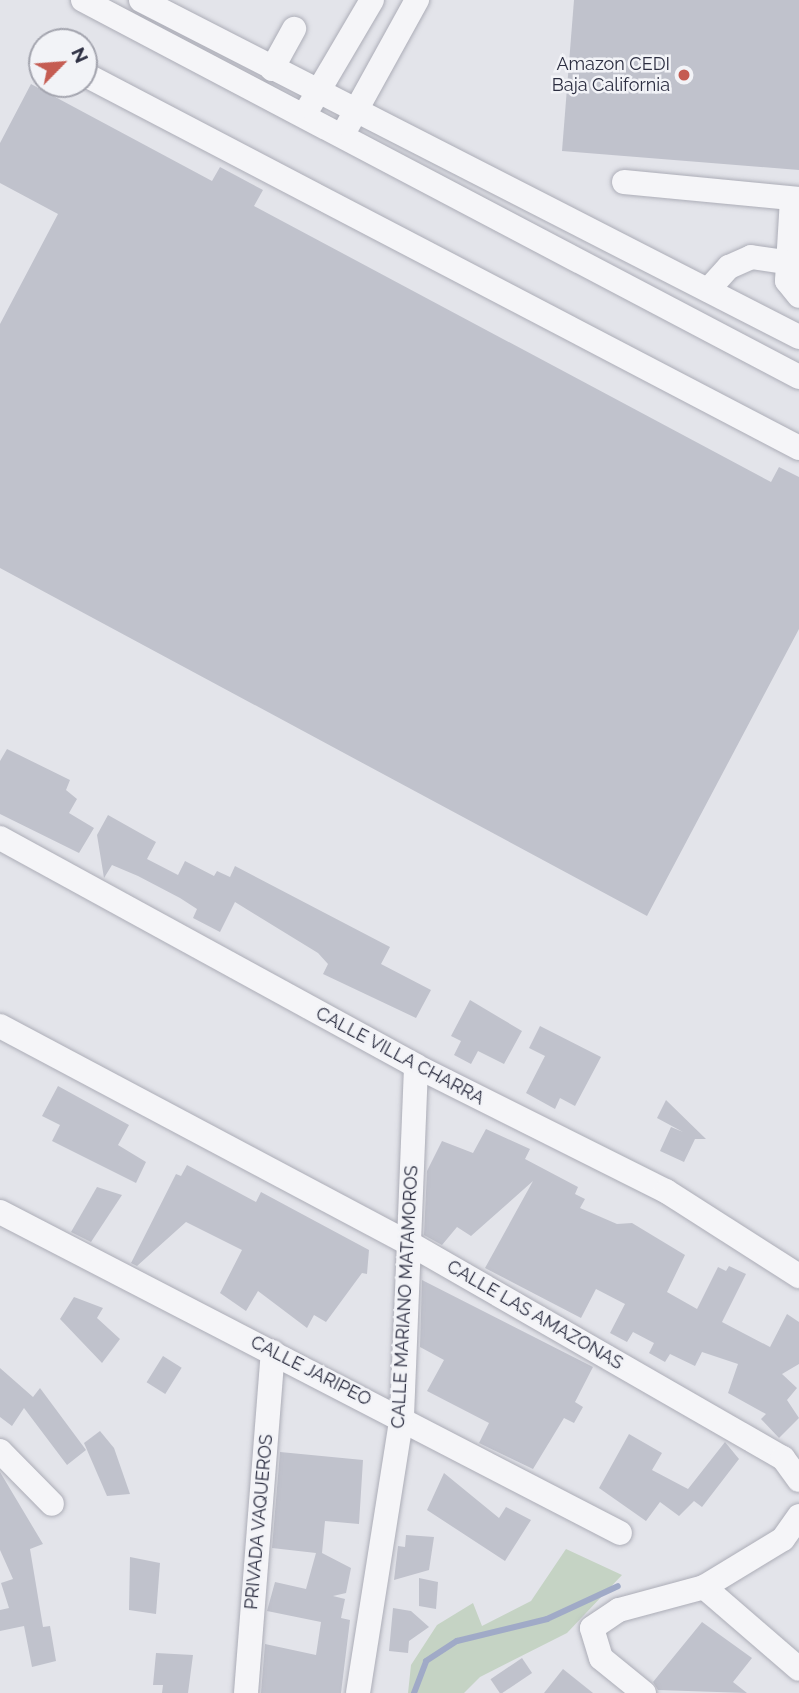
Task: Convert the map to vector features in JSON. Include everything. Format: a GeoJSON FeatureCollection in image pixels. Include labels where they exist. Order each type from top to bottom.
{"type":"FeatureCollection","features":[{"type":"Feature","properties":{"kind":"street"},"geometry":{"type":"LineString","coordinates":[[83,0],[799,376]]}},
{"type":"Feature","properties":{"kind":"street"},"geometry":{"type":"LineString","coordinates":[[141,0],[799,337]]}},
{"type":"Feature","properties":{"kind":"street"},"geometry":{"type":"LineString","coordinates":[[304,117],[372,0]]}},
{"type":"Feature","properties":{"kind":"street"},"geometry":{"type":"LineString","coordinates":[[340,136],[417,0]]}},
{"type":"Feature","properties":{"kind":"street"},"geometry":{"type":"LineString","coordinates":[[272,69],[294,29]]}},
{"type":"Feature","properties":{"kind":"street"},"geometry":{"type":"LineString","coordinates":[[98,81],[799,448]]}},
{"type":"Feature","properties":{"kind":"street"},"geometry":{"type":"LineString","coordinates":[[624,182],[796,199],[793,264],[787,281],[799,296]]}},
{"type":"Feature","properties":{"kind":"street"},"geometry":{"type":"LineString","coordinates":[[708,290],[729,267],[751,257],[793,264]]}},
{"type":"Feature","properties":{"kind":"street","name":"CALLE VILLA CHARRA"},"geometry":{"type":"LineString","coordinates":[[0,838],[416,1066],[666,1191],[799,1276]]}},
{"type":"Feature","properties":{"kind":"street","name":"CALLE LAS AMAZONAS"},"geometry":{"type":"LineString","coordinates":[[0,1026],[407,1242],[783,1458],[799,1480]]}},
{"type":"Feature","properties":{"kind":"street","name":"CALLE MARIANO MATAMOROS"},"geometry":{"type":"LineString","coordinates":[[358,1693],[402,1416],[416,1066]]}},
{"type":"Feature","properties":{"kind":"street","name":"CALLE JARIPEO"},"geometry":{"type":"LineString","coordinates":[[0,1212],[402,1416],[620,1533]]}},
{"type":"Feature","properties":{"kind":"street","name":"PRIVADA VAQUEROS"},"geometry":{"type":"LineString","coordinates":[[246,1693],[273,1352]]}},
{"type":"Feature","properties":{"kind":"street"},"geometry":{"type":"LineString","coordinates":[[0,1451],[52,1504]]}},
{"type":"Feature","properties":{"kind":"street"},"geometry":{"type":"LineString","coordinates":[[645,1693],[601,1658],[592,1628],[619,1610],[704,1587],[783,1539],[799,1516]]}},
{"type":"Feature","properties":{"kind":"street"},"geometry":{"type":"LineString","coordinates":[[704,1587],[799,1669]]}},
{"type":"Feature","properties":{"kind":"green space"},"geometry":{"type":"Polygon","coordinates":[[[566,1549],[622,1575],[567,1633],[480,1677],[464,1693],[408,1693],[411,1665],[437,1625],[473,1603],[482,1626],[531,1601],[566,1549]]]}},
{"type":"Feature","properties":{"kind":"building","name":"Amazon CEDI Baja California"},"geometry":{"type":"Polygon","coordinates":[[[574,0],[799,0],[799,170],[562,151],[574,0]]]}},
{"type":"Feature","properties":{"kind":"building"},"geometry":{"type":"Polygon","coordinates":[[[28,90],[28,98],[57,98],[212,181],[220,167],[263,190],[254,206],[771,482],[779,467],[799,477],[799,629],[647,916],[0,568],[0,324],[58,214],[0,183],[0,143],[28,90]]]}},
{"type":"Feature","properties":{"kind":"building"},"geometry":{"type":"Polygon","coordinates":[[[7,749],[70,780],[66,790],[77,799],[69,813],[94,828],[79,853],[0,814],[0,761],[7,749]]]}},
{"type":"Feature","properties":{"kind":"building"},"geometry":{"type":"Polygon","coordinates":[[[108,815],[156,842],[147,859],[178,875],[185,861],[214,876],[217,871],[230,877],[235,866],[390,947],[381,964],[431,990],[416,1018],[323,974],[328,964],[318,953],[235,902],[220,932],[193,918],[197,909],[138,876],[112,865],[104,878],[97,835],[108,815]]]}},
{"type":"Feature","properties":{"kind":"building"},"geometry":{"type":"Polygon","coordinates":[[[470,1000],[522,1031],[504,1064],[478,1051],[471,1064],[454,1055],[461,1041],[451,1036],[470,1000]]]}},
{"type":"Feature","properties":{"kind":"building"},"geometry":{"type":"Polygon","coordinates":[[[540,1026],[601,1057],[575,1106],[560,1098],[555,1109],[526,1093],[545,1056],[529,1048],[540,1026]]]}},
{"type":"Feature","properties":{"kind":"building"},"geometry":{"type":"Polygon","coordinates":[[[58,1086],[129,1125],[118,1145],[146,1162],[136,1183],[52,1141],[60,1125],[42,1116],[58,1086]]]}},
{"type":"Feature","properties":{"kind":"building"},"geometry":{"type":"Polygon","coordinates":[[[666,1100],[706,1139],[695,1139],[684,1162],[660,1151],[671,1127],[683,1132],[657,1118],[666,1100]]]}},
{"type":"Feature","properties":{"kind":"building"},"geometry":{"type":"Polygon","coordinates":[[[486,1129],[530,1149],[525,1159],[578,1187],[575,1194],[585,1199],[580,1208],[617,1224],[632,1223],[685,1255],[667,1292],[697,1309],[718,1267],[726,1271],[729,1266],[746,1274],[722,1322],[770,1347],[787,1314],[799,1322],[799,1364],[782,1374],[797,1388],[787,1400],[799,1418],[779,1438],[761,1419],[766,1414],[728,1393],[738,1364],[702,1352],[695,1366],[670,1354],[665,1362],[649,1353],[654,1343],[633,1332],[627,1342],[610,1333],[625,1304],[596,1289],[581,1318],[485,1268],[533,1181],[471,1236],[457,1227],[442,1245],[424,1235],[427,1171],[442,1141],[473,1153],[486,1129]]]}},
{"type":"Feature","properties":{"kind":"building"},"geometry":{"type":"Polygon","coordinates":[[[187,1165],[256,1202],[261,1192],[369,1250],[367,1274],[362,1273],[326,1322],[314,1315],[307,1328],[258,1291],[246,1311],[220,1293],[242,1250],[186,1222],[137,1266],[131,1263],[176,1174],[181,1176],[187,1165]]]}},
{"type":"Feature","properties":{"kind":"building"},"geometry":{"type":"Polygon","coordinates":[[[97,1187],[122,1195],[91,1242],[71,1232],[97,1187]]]}},
{"type":"Feature","properties":{"kind":"building"},"geometry":{"type":"Polygon","coordinates":[[[422,1280],[593,1367],[575,1402],[583,1407],[574,1423],[564,1418],[533,1469],[479,1443],[489,1423],[427,1391],[444,1360],[420,1347],[422,1280]]]}},
{"type":"Feature","properties":{"kind":"building"},"geometry":{"type":"Polygon","coordinates":[[[74,1297],[103,1308],[97,1318],[120,1339],[102,1363],[60,1319],[74,1297]]]}},
{"type":"Feature","properties":{"kind":"building"},"geometry":{"type":"Polygon","coordinates":[[[163,1356],[182,1368],[165,1394],[147,1382],[163,1356]]]}},
{"type":"Feature","properties":{"kind":"building"},"geometry":{"type":"Polygon","coordinates":[[[0,1368],[33,1397],[40,1388],[86,1450],[67,1465],[24,1408],[12,1426],[0,1417],[0,1368]]]}},
{"type":"Feature","properties":{"kind":"building"},"geometry":{"type":"Polygon","coordinates":[[[100,1431],[114,1448],[130,1494],[107,1496],[84,1443],[100,1431]]]}},
{"type":"Feature","properties":{"kind":"building"},"geometry":{"type":"Polygon","coordinates":[[[629,1434],[662,1453],[652,1470],[688,1489],[725,1442],[739,1459],[702,1507],[694,1501],[679,1516],[660,1502],[646,1521],[599,1488],[629,1434]]]}},
{"type":"Feature","properties":{"kind":"building"},"geometry":{"type":"Polygon","coordinates":[[[280,1452],[363,1460],[359,1524],[325,1521],[322,1553],[351,1568],[346,1593],[333,1596],[345,1599],[341,1618],[350,1620],[341,1693],[261,1693],[265,1644],[316,1655],[321,1622],[267,1611],[275,1582],[306,1589],[316,1553],[272,1548],[280,1452]]]}},
{"type":"Feature","properties":{"kind":"building"},"geometry":{"type":"Polygon","coordinates":[[[0,1472],[43,1544],[30,1549],[43,1627],[50,1626],[56,1661],[32,1667],[24,1626],[0,1631],[0,1610],[9,1608],[1,1583],[13,1579],[0,1550],[0,1472]]]}},
{"type":"Feature","properties":{"kind":"building"},"geometry":{"type":"Polygon","coordinates":[[[444,1473],[499,1518],[506,1507],[531,1520],[505,1561],[427,1510],[444,1473]]]}},
{"type":"Feature","properties":{"kind":"building"},"geometry":{"type":"Polygon","coordinates":[[[406,1535],[434,1537],[429,1570],[394,1580],[398,1546],[405,1547],[406,1535]]]}},
{"type":"Feature","properties":{"kind":"building"},"geometry":{"type":"Polygon","coordinates":[[[130,1557],[160,1563],[156,1614],[129,1610],[130,1557]]]}},
{"type":"Feature","properties":{"kind":"building"},"geometry":{"type":"Polygon","coordinates":[[[419,1578],[438,1582],[436,1609],[419,1606],[419,1578]]]}},
{"type":"Feature","properties":{"kind":"building"},"geometry":{"type":"Polygon","coordinates":[[[393,1608],[411,1611],[429,1627],[409,1641],[408,1653],[389,1651],[393,1608]]]}},
{"type":"Feature","properties":{"kind":"building"},"geometry":{"type":"Polygon","coordinates":[[[702,1622],[752,1658],[733,1682],[747,1693],[658,1690],[653,1682],[702,1622]]]}},
{"type":"Feature","properties":{"kind":"building"},"geometry":{"type":"Polygon","coordinates":[[[156,1653],[193,1655],[188,1693],[162,1693],[163,1685],[153,1685],[156,1653]]]}},
{"type":"Feature","properties":{"kind":"building"},"geometry":{"type":"Polygon","coordinates":[[[522,1658],[532,1673],[502,1693],[490,1679],[522,1658]]]}},
{"type":"Feature","properties":{"kind":"building"},"geometry":{"type":"Polygon","coordinates":[[[563,1669],[593,1693],[544,1693],[563,1669]]]}},
{"type":"Feature","properties":{"kind":"waterway"},"geometry":{"type":"LineString","coordinates":[[414,1693],[426,1661],[457,1641],[547,1619],[618,1586]]}},
{"type":"Feature","properties":{"kind":"place","name":"Amazon CEDI Baja California"},"geometry":{"type":"Point","coordinates":[684,75]}}]}
